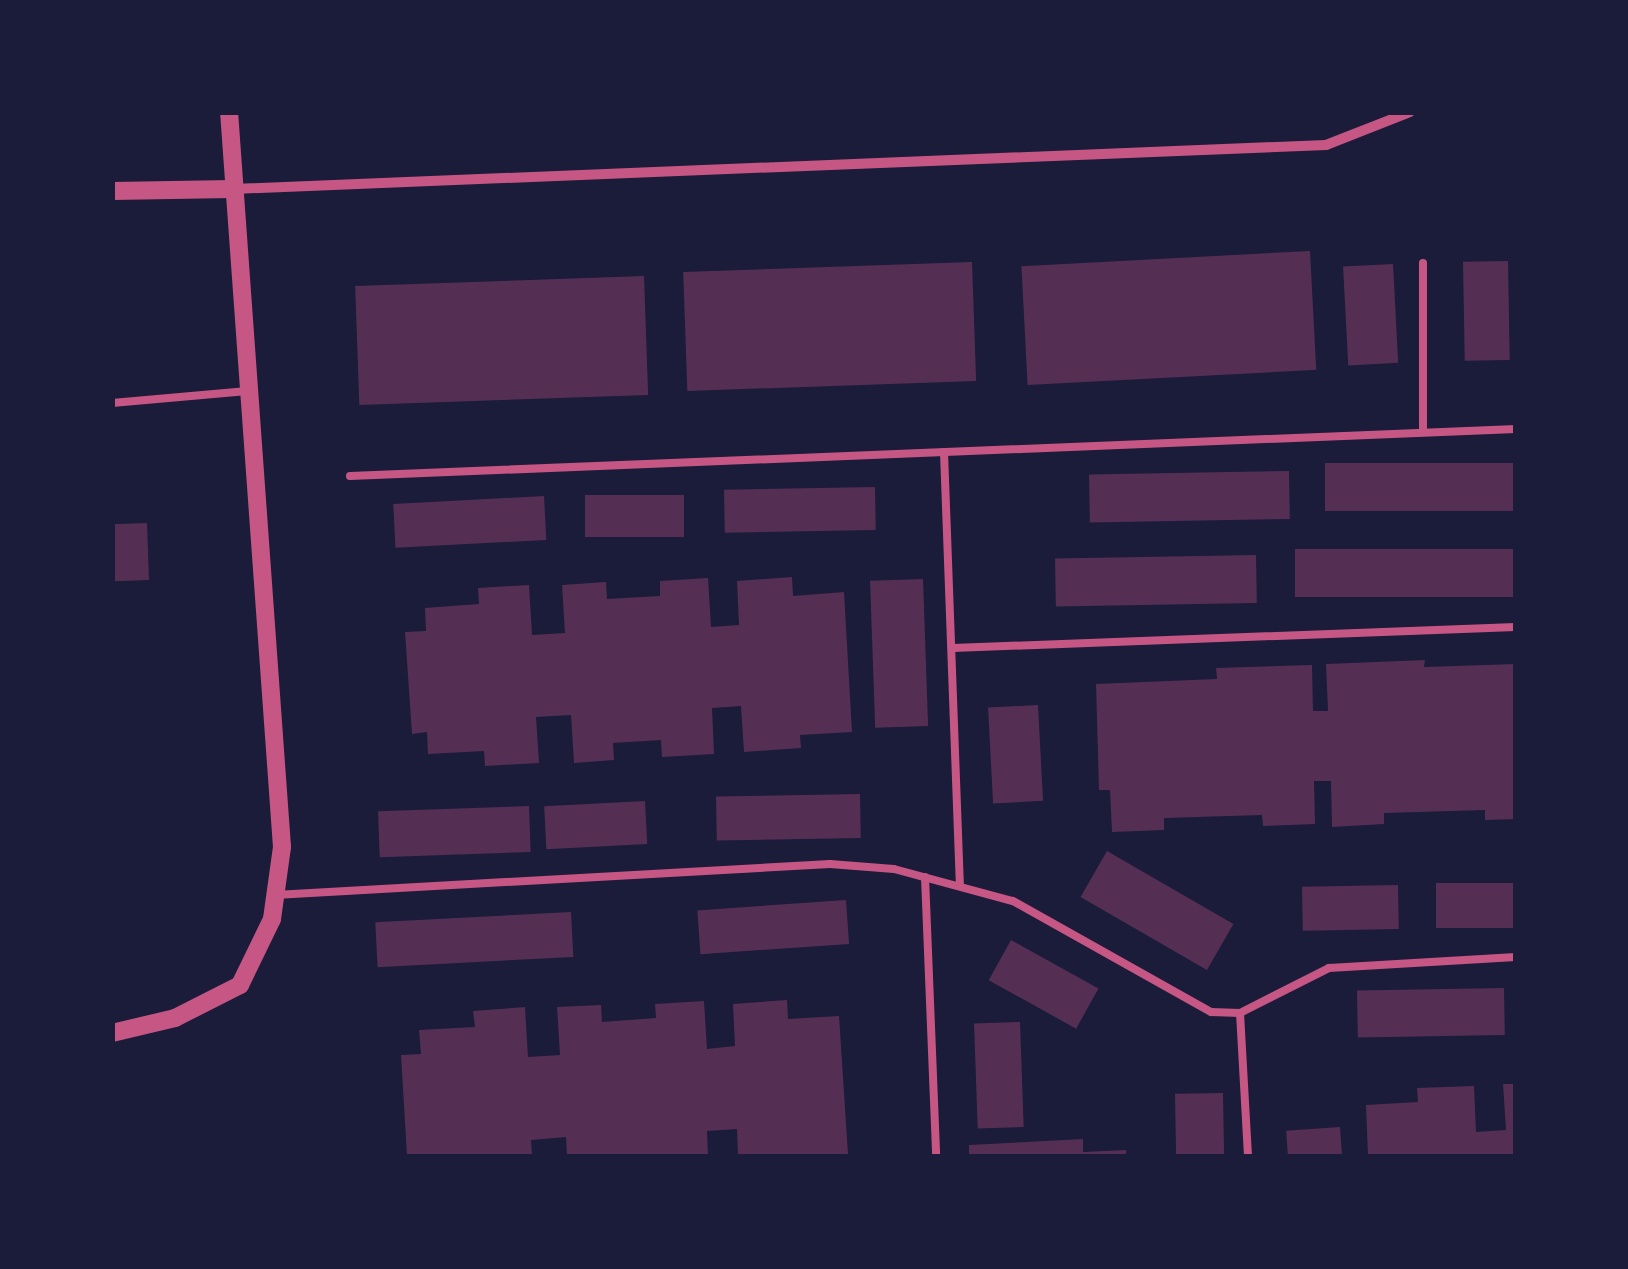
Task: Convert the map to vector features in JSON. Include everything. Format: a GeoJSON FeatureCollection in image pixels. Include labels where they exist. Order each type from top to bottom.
{"type":"FeatureCollection","features":[{"type":"Feature","properties":{"kind":"street"},"geometry":{"type":"LineString","coordinates":[[112,1032],[175,1018],[240,985],[272,918],[282,847],[232,189],[230,112]]}},
{"type":"Feature","properties":{"kind":"street"},"geometry":{"type":"LineString","coordinates":[[112,191],[1326,145],[1410,112]]}},
{"type":"Feature","properties":{"kind":"lane"},"geometry":{"type":"LineString","coordinates":[[1423,263],[1424,432]]}},
{"type":"Feature","properties":{"kind":"lane"},"geometry":{"type":"LineString","coordinates":[[112,403],[247,392]]}},
{"type":"Feature","properties":{"kind":"lane"},"geometry":{"type":"LineString","coordinates":[[350,476],[1516,429]]}},
{"type":"Feature","properties":{"kind":"lane"},"geometry":{"type":"LineString","coordinates":[[944,452],[960,886]]}},
{"type":"Feature","properties":{"kind":"lane"},"geometry":{"type":"LineString","coordinates":[[953,648],[1516,627]]}},
{"type":"Feature","properties":{"kind":"lane"},"geometry":{"type":"LineString","coordinates":[[275,895],[830,864],[925,877],[1014,901],[1211,1012],[1240,1013],[1329,968],[1516,958]]}},
{"type":"Feature","properties":{"kind":"lane"},"geometry":{"type":"LineString","coordinates":[[925,877],[936,1156]]}},
{"type":"Feature","properties":{"kind":"lane"},"geometry":{"type":"LineString","coordinates":[[1240,1013],[1248,1156]]}},
{"type":"Feature","properties":{"kind":"building"},"geometry":{"type":"Polygon","coordinates":[[[1310,251],[1316,370],[1028,385],[1021,266],[1310,251]]]}},
{"type":"Feature","properties":{"kind":"building"},"geometry":{"type":"Polygon","coordinates":[[[1508,261],[1510,360],[1465,361],[1463,262],[1508,261]]]}},
{"type":"Feature","properties":{"kind":"building"},"geometry":{"type":"Polygon","coordinates":[[[972,262],[976,381],[687,391],[683,272],[972,262]]]}},
{"type":"Feature","properties":{"kind":"building"},"geometry":{"type":"Polygon","coordinates":[[[1393,264],[1398,363],[1348,365],[1343,267],[1393,264]]]}},
{"type":"Feature","properties":{"kind":"building"},"geometry":{"type":"Polygon","coordinates":[[[644,276],[648,395],[359,405],[355,286],[644,276]]]}},
{"type":"Feature","properties":{"kind":"building"},"geometry":{"type":"Polygon","coordinates":[[[1325,463],[1516,463],[1516,511],[1325,511],[1325,463]]]}},
{"type":"Feature","properties":{"kind":"building"},"geometry":{"type":"Polygon","coordinates":[[[1289,471],[1290,519],[1090,522],[1089,474],[1289,471]]]}},
{"type":"Feature","properties":{"kind":"building"},"geometry":{"type":"Polygon","coordinates":[[[875,487],[876,530],[725,533],[724,490],[875,487]]]}},
{"type":"Feature","properties":{"kind":"building"},"geometry":{"type":"Polygon","coordinates":[[[585,495],[684,495],[684,537],[585,537],[585,495]]]}},
{"type":"Feature","properties":{"kind":"building"},"geometry":{"type":"Polygon","coordinates":[[[544,496],[546,540],[396,548],[393,504],[544,496]]]}},
{"type":"Feature","properties":{"kind":"building"},"geometry":{"type":"Polygon","coordinates":[[[147,523],[149,580],[114,581],[112,524],[147,523]]]}},
{"type":"Feature","properties":{"kind":"building"},"geometry":{"type":"Polygon","coordinates":[[[1295,549],[1516,549],[1516,597],[1295,597],[1295,549]]]}},
{"type":"Feature","properties":{"kind":"building"},"geometry":{"type":"Polygon","coordinates":[[[1256,555],[1257,603],[1056,607],[1055,559],[1256,555]]]}},
{"type":"Feature","properties":{"kind":"building"},"geometry":{"type":"Polygon","coordinates":[[[792,577],[793,596],[844,592],[852,732],[800,735],[801,748],[744,752],[741,706],[712,708],[714,754],[662,757],[661,740],[613,743],[614,760],[574,763],[571,715],[536,717],[539,763],[485,766],[484,751],[428,754],[427,732],[412,734],[405,632],[426,631],[425,608],[479,604],[478,588],[529,585],[532,635],[565,633],[562,585],[606,582],[607,599],[660,596],[660,581],[708,578],[711,627],[739,625],[737,581],[792,577]]]}},
{"type":"Feature","properties":{"kind":"building"},"geometry":{"type":"Polygon","coordinates":[[[923,579],[928,726],[875,728],[870,581],[923,579]]]}},
{"type":"Feature","properties":{"kind":"building"},"geometry":{"type":"Polygon","coordinates":[[[1425,660],[1424,667],[1516,664],[1516,819],[1485,820],[1485,810],[1384,813],[1384,824],[1332,827],[1331,781],[1314,781],[1315,824],[1263,826],[1262,815],[1164,818],[1164,830],[1112,832],[1110,790],[1099,790],[1096,684],[1217,679],[1216,668],[1312,665],[1313,711],[1328,711],[1326,664],[1425,660]]]}},
{"type":"Feature","properties":{"kind":"building"},"geometry":{"type":"Polygon","coordinates":[[[1038,705],[1043,801],[993,803],[988,708],[1038,705]]]}},
{"type":"Feature","properties":{"kind":"building"},"geometry":{"type":"Polygon","coordinates":[[[860,794],[861,838],[717,841],[716,797],[860,794]]]}},
{"type":"Feature","properties":{"kind":"building"},"geometry":{"type":"Polygon","coordinates":[[[645,801],[647,844],[546,849],[544,806],[645,801]]]}},
{"type":"Feature","properties":{"kind":"building"},"geometry":{"type":"Polygon","coordinates":[[[529,806],[531,852],[380,857],[378,811],[529,806]]]}},
{"type":"Feature","properties":{"kind":"building"},"geometry":{"type":"Polygon","coordinates":[[[1107,851],[1233,924],[1207,970],[1080,897],[1107,851]]]}},
{"type":"Feature","properties":{"kind":"building"},"geometry":{"type":"Polygon","coordinates":[[[1436,883],[1516,883],[1516,928],[1436,928],[1436,883]]]}},
{"type":"Feature","properties":{"kind":"building"},"geometry":{"type":"Polygon","coordinates":[[[1398,885],[1399,929],[1303,931],[1302,887],[1398,885]]]}},
{"type":"Feature","properties":{"kind":"building"},"geometry":{"type":"Polygon","coordinates":[[[846,900],[849,944],[700,954],[697,910],[846,900]]]}},
{"type":"Feature","properties":{"kind":"building"},"geometry":{"type":"Polygon","coordinates":[[[571,912],[573,957],[378,967],[375,922],[571,912]]]}},
{"type":"Feature","properties":{"kind":"building"},"geometry":{"type":"Polygon","coordinates":[[[1011,940],[1098,988],[1076,1029],[989,980],[1011,940]]]}},
{"type":"Feature","properties":{"kind":"building"},"geometry":{"type":"Polygon","coordinates":[[[1504,988],[1505,1035],[1358,1038],[1357,991],[1504,988]]]}},
{"type":"Feature","properties":{"kind":"building"},"geometry":{"type":"Polygon","coordinates":[[[787,1000],[788,1019],[839,1016],[848,1154],[738,1156],[737,1129],[707,1131],[708,1156],[567,1156],[566,1137],[531,1140],[532,1156],[407,1156],[401,1055],[421,1054],[419,1030],[475,1027],[473,1011],[525,1007],[528,1057],[560,1055],[557,1007],[601,1005],[602,1022],[656,1018],[655,1004],[704,1001],[707,1049],[735,1046],[733,1004],[787,1000]]]}},
{"type":"Feature","properties":{"kind":"building"},"geometry":{"type":"Polygon","coordinates":[[[1020,1022],[1024,1127],[978,1129],[974,1024],[1020,1022]]]}},
{"type":"Feature","properties":{"kind":"building"},"geometry":{"type":"Polygon","coordinates":[[[1503,1084],[1516,1084],[1516,1156],[1368,1156],[1366,1105],[1418,1102],[1417,1088],[1474,1086],[1476,1132],[1506,1130],[1503,1084]]]}},
{"type":"Feature","properties":{"kind":"building"},"geometry":{"type":"Polygon","coordinates":[[[1223,1093],[1224,1156],[1176,1156],[1175,1094],[1223,1093]]]}},
{"type":"Feature","properties":{"kind":"building"},"geometry":{"type":"Polygon","coordinates":[[[1340,1127],[1342,1156],[1288,1156],[1286,1131],[1340,1127]]]}},
{"type":"Feature","properties":{"kind":"building"},"geometry":{"type":"Polygon","coordinates":[[[1083,1139],[1083,1152],[1126,1150],[1126,1156],[969,1156],[969,1145],[1083,1139]]]}}]}
